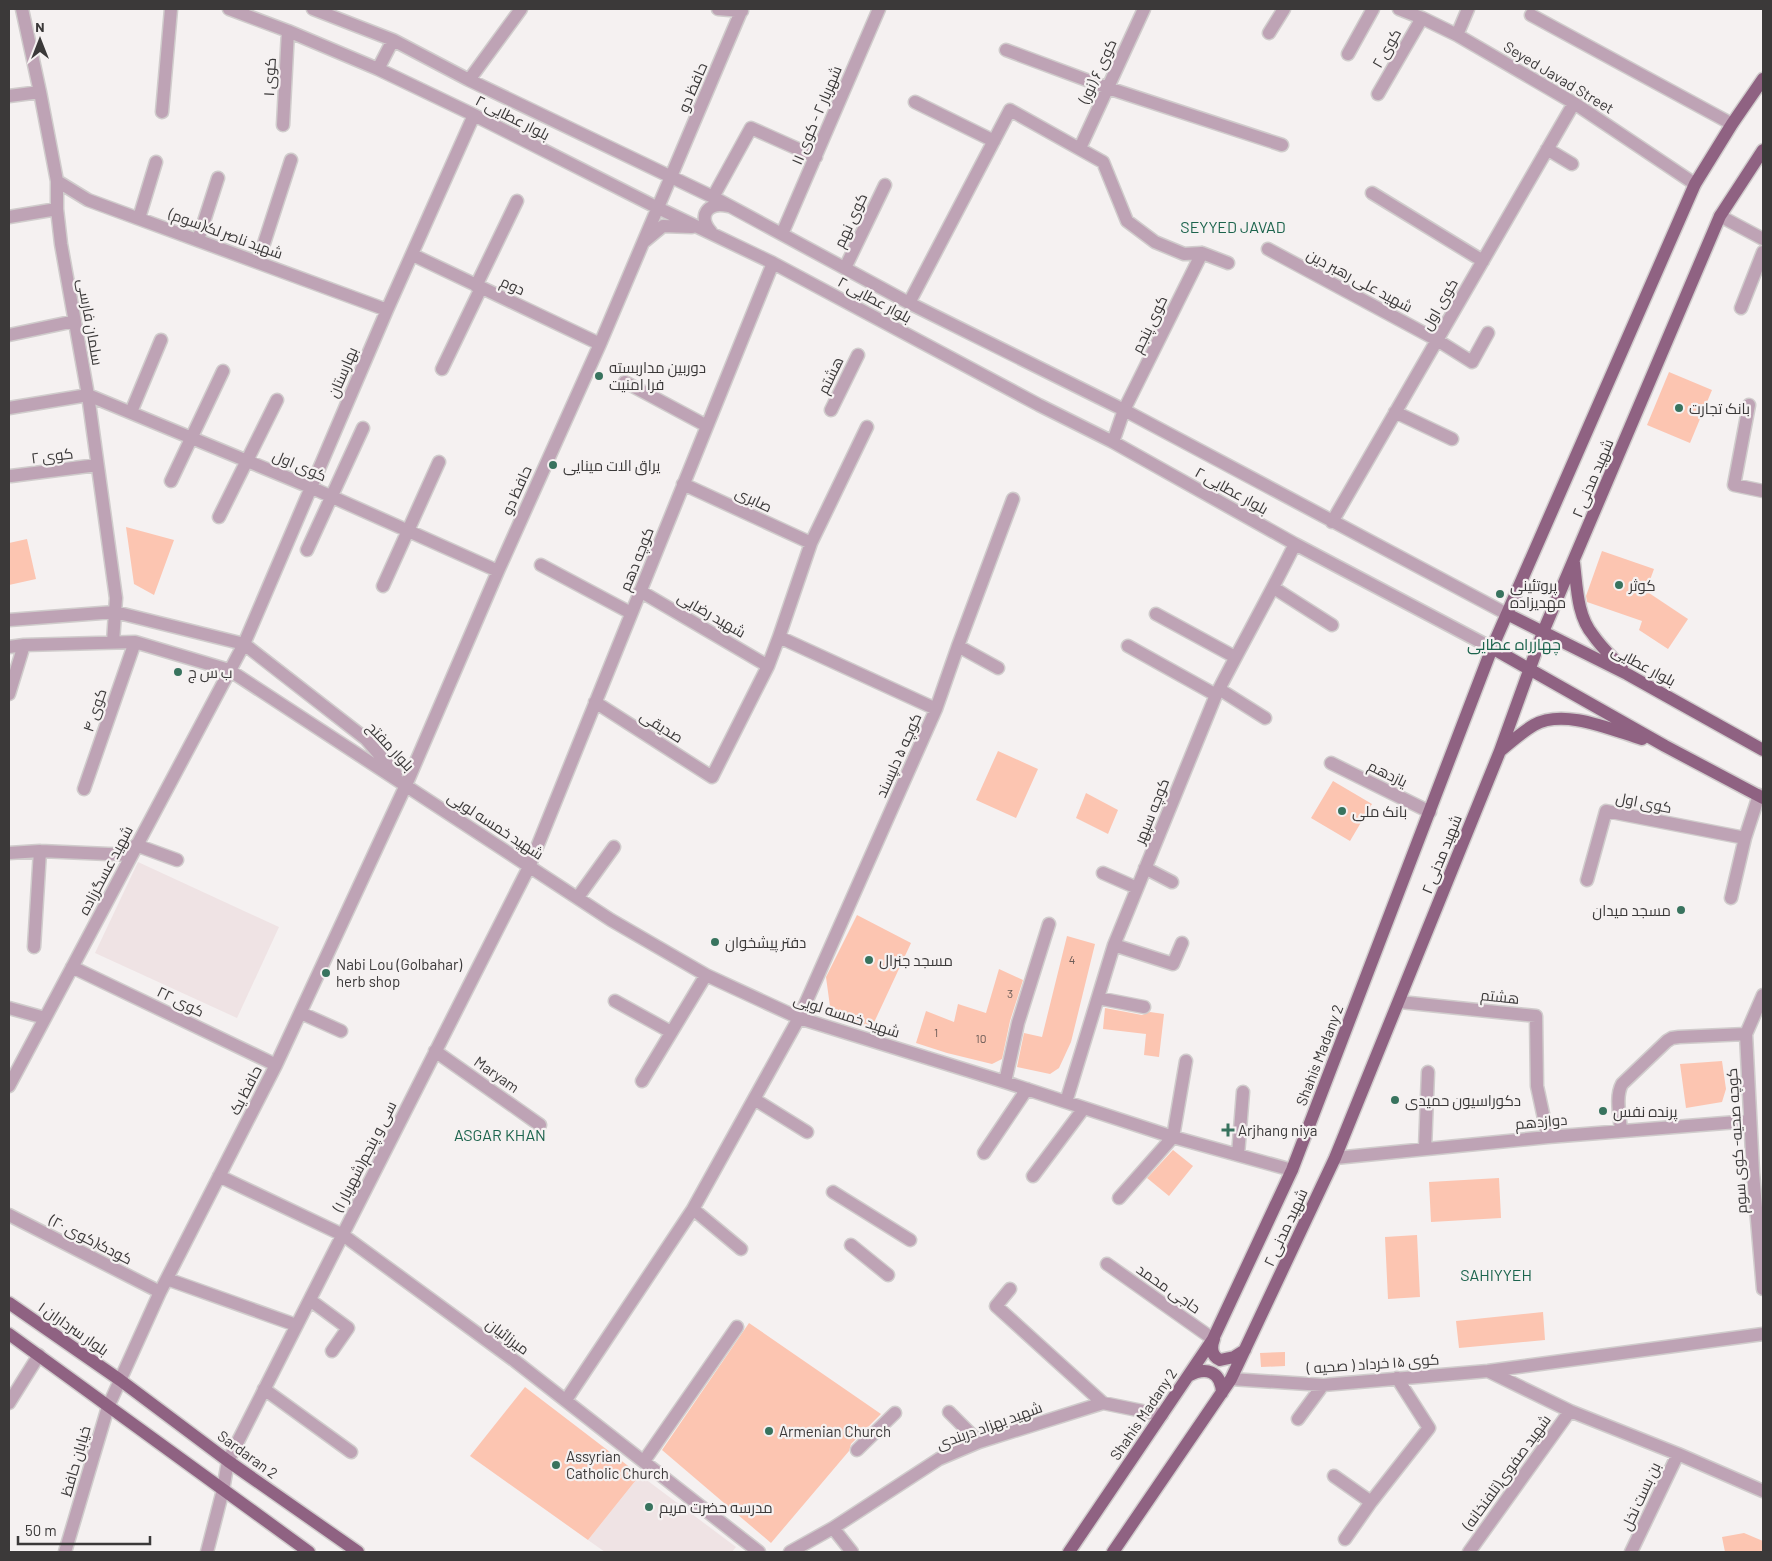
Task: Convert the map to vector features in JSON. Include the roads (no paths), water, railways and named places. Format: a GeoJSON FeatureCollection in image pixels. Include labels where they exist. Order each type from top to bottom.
{"type":"FeatureCollection","features":[{"type":"Feature","properties":{"kind":"main road","name":"شهید مدنی ۲"},"geometry":{"type":"LineString","coordinates":[[1492,648],[1695,184],[1732,124],[1763,79]]}},
{"type":"Feature","properties":{"kind":"main road","name":"شهید مدنی ۲"},"geometry":{"type":"LineString","coordinates":[[1113,1552],[1231,1379],[1335,1158],[1400,1002],[1500,751],[1528,669],[1720,216],[1763,150]]}},
{"type":"Feature","properties":{"kind":"main road"},"geometry":{"type":"LineString","coordinates":[[1574,562],[1578,597],[1583,617],[1592,634],[1627,674]]}},
{"type":"Feature","properties":{"kind":"main road","name":"بلوار عطایی"},"geometry":{"type":"LineString","coordinates":[[1507,614],[1627,674],[1763,750]]}},
{"type":"Feature","properties":{"kind":"main road"},"geometry":{"type":"LineString","coordinates":[[1492,648],[1665,746],[1761,797]]}},
{"type":"Feature","properties":{"kind":"main road","name":"Shahis Madany 2"},"geometry":{"type":"LineString","coordinates":[[1069,1552],[1188,1377],[1214,1335],[1292,1170],[1492,648]]}},
{"type":"Feature","properties":{"kind":"main road"},"geometry":{"type":"LineString","coordinates":[[1500,751],[1533,725],[1543,721],[1565,718],[1665,746]]}},
{"type":"Feature","properties":{"kind":"main road","name":"بلوار سرداران ۱"},"geometry":{"type":"LineString","coordinates":[[9,1303],[120,1380]]}},
{"type":"Feature","properties":{"kind":"main road"},"geometry":{"type":"LineString","coordinates":[[9,1334],[309,1552]]}},
{"type":"Feature","properties":{"kind":"main road"},"geometry":{"type":"LineString","coordinates":[[1214,1335],[1212,1349],[1214,1356],[1218,1359],[1228,1360],[1246,1349]]}},
{"type":"Feature","properties":{"kind":"main road"},"geometry":{"type":"LineString","coordinates":[[1188,1377],[1198,1372],[1212,1372],[1220,1381],[1222,1393]]}},
{"type":"Feature","properties":{"kind":"main road","name":"Sardaran 2"},"geometry":{"type":"LineString","coordinates":[[120,1380],[228,1461],[358,1552]]}},
{"type":"Feature","properties":{"kind":"street","name":"سلمان فارسی"},"geometry":{"type":"LineString","coordinates":[[22,9],[57,182],[57,209],[61,244],[88,395],[116,598],[112,642]]}},
{"type":"Feature","properties":{"kind":"street"},"geometry":{"type":"LineString","coordinates":[[162,112],[171,9]]}},
{"type":"Feature","properties":{"kind":"street","name":"بلوار عطایی ۲"},"geometry":{"type":"LineString","coordinates":[[229,9],[288,31],[378,69],[773,263],[1039,405],[1113,442],[1295,544],[1492,648]]}},
{"type":"Feature","properties":{"kind":"street","name":"بلوار عطایی ۲"},"geometry":{"type":"LineString","coordinates":[[313,9],[393,40],[469,80],[713,197],[909,302],[1124,410],[1507,614]]}},
{"type":"Feature","properties":{"kind":"street"},"geometry":{"type":"LineString","coordinates":[[469,80],[521,9]]}},
{"type":"Feature","properties":{"kind":"street"},"geometry":{"type":"LineString","coordinates":[[718,9],[742,10]]}},
{"type":"Feature","properties":{"kind":"street","name":"شهریار ۲ - کوی ۱۱"},"geometry":{"type":"LineString","coordinates":[[782,234],[879,9]]}},
{"type":"Feature","properties":{"kind":"street","name":"کوی ۶ (نور)"},"geometry":{"type":"LineString","coordinates":[[1080,148],[1144,9]]}},
{"type":"Feature","properties":{"kind":"street"},"geometry":{"type":"LineString","coordinates":[[1269,33],[1284,9]]}},
{"type":"Feature","properties":{"kind":"street"},"geometry":{"type":"LineString","coordinates":[[1348,54],[1373,9]]}},
{"type":"Feature","properties":{"kind":"street","name":"Seyed Javad Street"},"geometry":{"type":"LineString","coordinates":[[1399,9],[1457,35],[1574,103],[1695,184]]}},
{"type":"Feature","properties":{"kind":"street"},"geometry":{"type":"LineString","coordinates":[[1457,35],[1468,9]]}},
{"type":"Feature","properties":{"kind":"street","name":"حافظ دو"},"geometry":{"type":"LineString","coordinates":[[406,786],[498,571],[672,178],[742,10]]}},
{"type":"Feature","properties":{"kind":"street"},"geometry":{"type":"LineString","coordinates":[[1531,15],[1732,124]]}},
{"type":"Feature","properties":{"kind":"street","name":"کوی ۲"},"geometry":{"type":"LineString","coordinates":[[1378,94],[1422,18]]}},
{"type":"Feature","properties":{"kind":"street","name":"کوی ۱"},"geometry":{"type":"LineString","coordinates":[[283,125],[288,31]]}},
{"type":"Feature","properties":{"kind":"street"},"geometry":{"type":"LineString","coordinates":[[378,69],[393,40]]}},
{"type":"Feature","properties":{"kind":"street"},"geometry":{"type":"LineString","coordinates":[[1006,50],[1108,88],[1282,145]]}},
{"type":"Feature","properties":{"kind":"street"},"geometry":{"type":"LineString","coordinates":[[9,96],[40,92]]}},
{"type":"Feature","properties":{"kind":"street"},"geometry":{"type":"LineString","coordinates":[[915,102],[994,141]]}},
{"type":"Feature","properties":{"kind":"street","name":"کوی اول"},"geometry":{"type":"LineString","coordinates":[[1332,522],[1574,103]]}},
{"type":"Feature","properties":{"kind":"street"},"geometry":{"type":"LineString","coordinates":[[909,302],[1010,110],[1103,162],[1127,220],[1155,242],[1184,254],[1202,253],[1228,264]]}},
{"type":"Feature","properties":{"kind":"street","name":"بهارستان"},"geometry":{"type":"LineString","coordinates":[[244,644],[310,487],[474,115]]}},
{"type":"Feature","properties":{"kind":"street"},"geometry":{"type":"LineString","coordinates":[[713,197],[751,128],[816,157]]}},
{"type":"Feature","properties":{"kind":"street"},"geometry":{"type":"LineString","coordinates":[[1547,149],[1572,164]]}},
{"type":"Feature","properties":{"kind":"street"},"geometry":{"type":"LineString","coordinates":[[258,262],[291,160]]}},
{"type":"Feature","properties":{"kind":"street"},"geometry":{"type":"LineString","coordinates":[[139,218],[156,162]]}},
{"type":"Feature","properties":{"kind":"street"},"geometry":{"type":"LineString","coordinates":[[198,240],[218,178]]}},
{"type":"Feature","properties":{"kind":"street","name":"شهید ناصر لک(سوم)"},"geometry":{"type":"LineString","coordinates":[[57,182],[88,200],[387,310]]}},
{"type":"Feature","properties":{"kind":"street","name":"کوی نهم"},"geometry":{"type":"LineString","coordinates":[[845,268],[885,185]]}},
{"type":"Feature","properties":{"kind":"street"},"geometry":{"type":"LineString","coordinates":[[1372,193],[1483,261]]}},
{"type":"Feature","properties":{"kind":"street"},"geometry":{"type":"LineString","coordinates":[[442,369],[517,201]]}},
{"type":"Feature","properties":{"kind":"street"},"geometry":{"type":"LineString","coordinates":[[642,245],[663,226],[705,230],[704,222],[707,212],[714,205],[730,206]]}},
{"type":"Feature","properties":{"kind":"street"},"geometry":{"type":"LineString","coordinates":[[9,216],[57,209]]}},
{"type":"Feature","properties":{"kind":"street"},"geometry":{"type":"LineString","coordinates":[[1720,216],[1763,239]]}},
{"type":"Feature","properties":{"kind":"street","name":"شهید علی رهبر دین"},"geometry":{"type":"LineString","coordinates":[[1268,249],[1437,340],[1472,362],[1488,333]]}},
{"type":"Feature","properties":{"kind":"street"},"geometry":{"type":"LineString","coordinates":[[1741,308],[1763,252]]}},
{"type":"Feature","properties":{"kind":"street","name":"کوی پنجم"},"geometry":{"type":"LineString","coordinates":[[1113,442],[1124,410],[1202,253]]}},
{"type":"Feature","properties":{"kind":"street","name":"دوم"},"geometry":{"type":"LineString","coordinates":[[412,255],[600,344]]}},
{"type":"Feature","properties":{"kind":"street","name":"کوچه دهم"},"geometry":{"type":"LineString","coordinates":[[529,867],[773,263]]}},
{"type":"Feature","properties":{"kind":"street"},"geometry":{"type":"LineString","coordinates":[[9,335],[75,321]]}},
{"type":"Feature","properties":{"kind":"street"},"geometry":{"type":"LineString","coordinates":[[130,412],[161,340]]}},
{"type":"Feature","properties":{"kind":"street","name":"هشتم"},"geometry":{"type":"LineString","coordinates":[[831,410],[858,355]]}},
{"type":"Feature","properties":{"kind":"street"},"geometry":{"type":"LineString","coordinates":[[171,481],[223,371]]}},
{"type":"Feature","properties":{"kind":"street"},"geometry":{"type":"LineString","coordinates":[[625,382],[707,426]]}},
{"type":"Feature","properties":{"kind":"street"},"geometry":{"type":"LineString","coordinates":[[9,408],[88,395]]}},
{"type":"Feature","properties":{"kind":"street","name":"کوی اول"},"geometry":{"type":"LineString","coordinates":[[88,395],[331,496],[498,571]]}},
{"type":"Feature","properties":{"kind":"street"},"geometry":{"type":"LineString","coordinates":[[218,516],[278,400]]}},
{"type":"Feature","properties":{"kind":"street"},"geometry":{"type":"LineString","coordinates":[[1749,405],[1734,485],[1763,491]]}},
{"type":"Feature","properties":{"kind":"street"},"geometry":{"type":"LineString","coordinates":[[1395,412],[1452,439]]}},
{"type":"Feature","properties":{"kind":"street"},"geometry":{"type":"LineString","coordinates":[[307,550],[363,428]]}},
{"type":"Feature","properties":{"kind":"street"},"geometry":{"type":"LineString","coordinates":[[768,666],[811,543],[867,428]]}},
{"type":"Feature","properties":{"kind":"street"},"geometry":{"type":"LineString","coordinates":[[383,586],[439,462]]}},
{"type":"Feature","properties":{"kind":"street","name":"کوی ۲"},"geometry":{"type":"LineString","coordinates":[[11,476],[97,465]]}},
{"type":"Feature","properties":{"kind":"street","name":"صابری"},"geometry":{"type":"LineString","coordinates":[[683,484],[811,543]]}},
{"type":"Feature","properties":{"kind":"street","name":"کوچه ۵ دلپسند"},"geometry":{"type":"LineString","coordinates":[[566,1400],[693,1209],[799,1018],[936,709],[1014,499]]}},
{"type":"Feature","properties":{"kind":"street","name":"کوچه سپهر"},"geometry":{"type":"LineString","coordinates":[[1066,1102],[1114,945],[1145,868],[1218,692],[1235,657],[1274,588],[1295,544]]}},
{"type":"Feature","properties":{"kind":"street"},"geometry":{"type":"LineString","coordinates":[[541,565],[631,613]]}},
{"type":"Feature","properties":{"kind":"street"},"geometry":{"type":"LineString","coordinates":[[1274,588],[1332,625]]}},
{"type":"Feature","properties":{"kind":"street","name":"شهید رضایی"},"geometry":{"type":"LineString","coordinates":[[640,591],[768,666]]}},
{"type":"Feature","properties":{"kind":"street","name":"بلوار مفتح"},"geometry":{"type":"LineString","coordinates":[[9,620],[115,612],[244,644],[366,739],[406,786]]}},
{"type":"Feature","properties":{"kind":"street"},"geometry":{"type":"LineString","coordinates":[[1156,614],[1235,657]]}},
{"type":"Feature","properties":{"kind":"street"},"geometry":{"type":"LineString","coordinates":[[779,637],[936,709]]}},
{"type":"Feature","properties":{"kind":"street","name":"بلوار مفتح"},"geometry":{"type":"LineString","coordinates":[[9,646],[135,642],[229,670],[406,786]]}},
{"type":"Feature","properties":{"kind":"street","name":"کوی ۴"},"geometry":{"type":"LineString","coordinates":[[84,789],[135,642]]}},
{"type":"Feature","properties":{"kind":"street","name":"شهید عسگرزاده"},"geometry":{"type":"LineString","coordinates":[[9,1086],[244,644]]}},
{"type":"Feature","properties":{"kind":"street"},"geometry":{"type":"LineString","coordinates":[[9,694],[24,645]]}},
{"type":"Feature","properties":{"kind":"street"},"geometry":{"type":"LineString","coordinates":[[958,646],[998,668]]}},
{"type":"Feature","properties":{"kind":"street"},"geometry":{"type":"LineString","coordinates":[[1128,646],[1265,718]]}},
{"type":"Feature","properties":{"kind":"street","name":"صدیقی"},"geometry":{"type":"LineString","coordinates":[[595,702],[712,777],[768,666]]}},
{"type":"Feature","properties":{"kind":"street","name":"یازدهم"},"geometry":{"type":"LineString","coordinates":[[1331,762],[1430,812]]}},
{"type":"Feature","properties":{"kind":"street","name":"شهید خمسه لویی"},"geometry":{"type":"LineString","coordinates":[[406,786],[611,920],[706,975],[799,1018],[1173,1137],[1292,1170]]}},
{"type":"Feature","properties":{"kind":"street","name":"حافظ یک"},"geometry":{"type":"LineString","coordinates":[[108,1407],[160,1292],[301,1013],[406,786]]}},
{"type":"Feature","properties":{"kind":"street"},"geometry":{"type":"LineString","coordinates":[[1731,898],[1745,838],[1761,797]]}},
{"type":"Feature","properties":{"kind":"street","name":"کوی اول"},"geometry":{"type":"LineString","coordinates":[[1587,880],[1606,811],[1745,838]]}},
{"type":"Feature","properties":{"kind":"street"},"geometry":{"type":"LineString","coordinates":[[578,898],[614,847]]}},
{"type":"Feature","properties":{"kind":"street"},"geometry":{"type":"LineString","coordinates":[[9,853],[134,850],[177,860]]}},
{"type":"Feature","properties":{"kind":"street"},"geometry":{"type":"LineString","coordinates":[[34,946],[40,851]]}},
{"type":"Feature","properties":{"kind":"street","name":"سی و پنجم(شهریار ۱)"},"geometry":{"type":"LineString","coordinates":[[222,1490],[228,1461],[529,867]]}},
{"type":"Feature","properties":{"kind":"street"},"geometry":{"type":"LineString","coordinates":[[1145,868],[1172,882]]}},
{"type":"Feature","properties":{"kind":"street"},"geometry":{"type":"LineString","coordinates":[[1103,873],[1137,888]]}},
{"type":"Feature","properties":{"kind":"street"},"geometry":{"type":"LineString","coordinates":[[1005,1082],[1018,1023],[1048,924]]}},
{"type":"Feature","properties":{"kind":"street"},"geometry":{"type":"LineString","coordinates":[[1114,945],[1173,964],[1182,943]]}},
{"type":"Feature","properties":{"kind":"street","name":"کوی ۲۲"},"geometry":{"type":"LineString","coordinates":[[72,966],[276,1065]]}},
{"type":"Feature","properties":{"kind":"street"},"geometry":{"type":"LineString","coordinates":[[642,1081],[706,975]]}},
{"type":"Feature","properties":{"kind":"street","name":"کوچه صحیه- کوی سوم"},"geometry":{"type":"LineString","coordinates":[[1763,995],[1746,1034],[1750,1121],[1758,1173],[1763,1289]]}},
{"type":"Feature","properties":{"kind":"street"},"geometry":{"type":"LineString","coordinates":[[1098,998],[1144,1007]]}},
{"type":"Feature","properties":{"kind":"street"},"geometry":{"type":"LineString","coordinates":[[615,1001],[671,1032]]}},
{"type":"Feature","properties":{"kind":"street","name":"هشتم"},"geometry":{"type":"LineString","coordinates":[[1400,1002],[1536,1016],[1537,1086],[1548,1137]]}},
{"type":"Feature","properties":{"kind":"street"},"geometry":{"type":"LineString","coordinates":[[9,1008],[45,1018]]}},
{"type":"Feature","properties":{"kind":"street"},"geometry":{"type":"LineString","coordinates":[[301,1013],[341,1031]]}},
{"type":"Feature","properties":{"kind":"street"},"geometry":{"type":"LineString","coordinates":[[1621,1131],[1620,1089],[1622,1084],[1672,1038],[1746,1034]]}},
{"type":"Feature","properties":{"kind":"street","name":"Maryam"},"geometry":{"type":"LineString","coordinates":[[436,1051],[540,1125]]}},
{"type":"Feature","properties":{"kind":"street"},"geometry":{"type":"LineString","coordinates":[[1119,1198],[1173,1137],[1186,1061]]}},
{"type":"Feature","properties":{"kind":"street"},"geometry":{"type":"LineString","coordinates":[[1425,1148],[1428,1072]]}},
{"type":"Feature","properties":{"kind":"street"},"geometry":{"type":"LineString","coordinates":[[984,1153],[1027,1089]]}},
{"type":"Feature","properties":{"kind":"street"},"geometry":{"type":"LineString","coordinates":[[1238,1155],[1242,1092]]}},
{"type":"Feature","properties":{"kind":"street"},"geometry":{"type":"LineString","coordinates":[[754,1099],[807,1132]]}},
{"type":"Feature","properties":{"kind":"street"},"geometry":{"type":"LineString","coordinates":[[1033,1176],[1084,1108]]}},
{"type":"Feature","properties":{"kind":"street","name":"دوازدهم"},"geometry":{"type":"LineString","coordinates":[[1335,1158],[1548,1137],[1750,1121]]}},
{"type":"Feature","properties":{"kind":"street","name":"میرزائیان"},"geometry":{"type":"LineString","coordinates":[[219,1176],[342,1235],[566,1400],[759,1552]]}},
{"type":"Feature","properties":{"kind":"street"},"geometry":{"type":"LineString","coordinates":[[833,1192],[910,1240]]}},
{"type":"Feature","properties":{"kind":"street"},"geometry":{"type":"LineString","coordinates":[[693,1209],[741,1249]]}},
{"type":"Feature","properties":{"kind":"street","name":"کودک(کوی ۲۰)"},"geometry":{"type":"LineString","coordinates":[[9,1215],[160,1292]]}},
{"type":"Feature","properties":{"kind":"street"},"geometry":{"type":"LineString","coordinates":[[851,1245],[888,1275]]}},
{"type":"Feature","properties":{"kind":"street","name":"حاجی محمد"},"geometry":{"type":"LineString","coordinates":[[1107,1264],[1214,1335]]}},
{"type":"Feature","properties":{"kind":"street"},"geometry":{"type":"LineString","coordinates":[[167,1279],[296,1325]]}},
{"type":"Feature","properties":{"kind":"street"},"geometry":{"type":"LineString","coordinates":[[1010,1289],[996,1306],[1103,1403]]}},
{"type":"Feature","properties":{"kind":"street"},"geometry":{"type":"LineString","coordinates":[[310,1300],[348,1328],[332,1351]]}},
{"type":"Feature","properties":{"kind":"street"},"geometry":{"type":"LineString","coordinates":[[644,1461],[737,1327]]}},
{"type":"Feature","properties":{"kind":"street","name":"کوی ۱۵ خرداد ( صحیه )"},"geometry":{"type":"LineString","coordinates":[[1231,1379],[1324,1385],[1488,1371],[1763,1334]]}},
{"type":"Feature","properties":{"kind":"street"},"geometry":{"type":"LineString","coordinates":[[9,1402],[39,1355]]}},
{"type":"Feature","properties":{"kind":"street"},"geometry":{"type":"LineString","coordinates":[[1488,1371],[1570,1411],[1678,1454],[1763,1491]]}},
{"type":"Feature","properties":{"kind":"street"},"geometry":{"type":"LineString","coordinates":[[1345,1539],[1429,1428],[1397,1378]]}},
{"type":"Feature","properties":{"kind":"street"},"geometry":{"type":"LineString","coordinates":[[1298,1420],[1324,1385]]}},
{"type":"Feature","properties":{"kind":"street"},"geometry":{"type":"LineString","coordinates":[[264,1389],[352,1452]]}},
{"type":"Feature","properties":{"kind":"street","name":"شهید بهزاد دربندی"},"geometry":{"type":"LineString","coordinates":[[790,1552],[833,1528],[939,1460],[979,1442],[1103,1403],[1162,1415]]}},
{"type":"Feature","properties":{"kind":"street","name":"خیابان حافظ"},"geometry":{"type":"LineString","coordinates":[[65,1552],[108,1407]]}},
{"type":"Feature","properties":{"kind":"street","name":"شهید صفوی(تلفنخانه)"},"geometry":{"type":"LineString","coordinates":[[1469,1552],[1570,1411]]}},
{"type":"Feature","properties":{"kind":"street"},"geometry":{"type":"LineString","coordinates":[[949,1412],[979,1442]]}},
{"type":"Feature","properties":{"kind":"street"},"geometry":{"type":"LineString","coordinates":[[857,1450],[895,1413]]}},
{"type":"Feature","properties":{"kind":"street","name":"بن بست نخل"},"geometry":{"type":"LineString","coordinates":[[1632,1552],[1678,1454]]}},
{"type":"Feature","properties":{"kind":"street"},"geometry":{"type":"LineString","coordinates":[[1334,1476],[1372,1502]]}},
{"type":"Feature","properties":{"kind":"street"},"geometry":{"type":"LineString","coordinates":[[207,1552],[222,1490]]}},
{"type":"Feature","properties":{"kind":"street"},"geometry":{"type":"LineString","coordinates":[[833,1528],[852,1552]]}},
{"type":"Feature","properties":{"kind":"place","name":"دوربین مداربسته فرا امنیت"},"geometry":{"type":"Point","coordinates":[599,376]}},
{"type":"Feature","properties":{"kind":"place","name":"بانک تجارت"},"geometry":{"type":"Point","coordinates":[1679,408]}},
{"type":"Feature","properties":{"kind":"place","name":"یراق الات مینایی"},"geometry":{"type":"Point","coordinates":[553,465]}},
{"type":"Feature","properties":{"kind":"place","name":"کوثر"},"geometry":{"type":"Point","coordinates":[1619,585]}},
{"type":"Feature","properties":{"kind":"place","name":"پروتئينی مهديزاده"},"geometry":{"type":"Point","coordinates":[1500,594]}},
{"type":"Feature","properties":{"kind":"place","name":"ب س ج"},"geometry":{"type":"Point","coordinates":[178,672]}},
{"type":"Feature","properties":{"kind":"place","name":"بانک ملی"},"geometry":{"type":"Point","coordinates":[1342,811]}},
{"type":"Feature","properties":{"kind":"place","name":"مسجد میدان"},"geometry":{"type":"Point","coordinates":[1681,910]}},
{"type":"Feature","properties":{"kind":"place","name":"دفتر پیشخوان"},"geometry":{"type":"Point","coordinates":[715,942]}},
{"type":"Feature","properties":{"kind":"place","name":"مسجد جنرال"},"geometry":{"type":"Point","coordinates":[869,960]}},
{"type":"Feature","properties":{"kind":"place","name":"Nabi Lou (Golbahar) herb shop"},"geometry":{"type":"Point","coordinates":[326,973]}},
{"type":"Feature","properties":{"kind":"place","name":"دکوراسیون حمیدی"},"geometry":{"type":"Point","coordinates":[1395,1100]}},
{"type":"Feature","properties":{"kind":"place","name":"پرنده نفس"},"geometry":{"type":"Point","coordinates":[1603,1111]}},
{"type":"Feature","properties":{"kind":"place","name":"Arjhang niya"},"geometry":{"type":"Point","coordinates":[1228,1130]}},
{"type":"Feature","properties":{"kind":"place","name":"Armenian Church"},"geometry":{"type":"Point","coordinates":[769,1431]}},
{"type":"Feature","properties":{"kind":"place","name":"Assyrian Catholic Church"},"geometry":{"type":"Point","coordinates":[556,1465]}},
{"type":"Feature","properties":{"kind":"place","name":"مدرسه حضرت مریم"},"geometry":{"type":"Point","coordinates":[649,1507]}},
{"type":"Feature","properties":{"kind":"district","name":"SEYYED JAVAD"},"geometry":{"type":"Point","coordinates":[1233,226]}},
{"type":"Feature","properties":{"kind":"district","name":"چهارراه عطایی"},"geometry":{"type":"Point","coordinates":[1514,643]}},
{"type":"Feature","properties":{"kind":"district","name":"ASGAR KHAN"},"geometry":{"type":"Point","coordinates":[500,1134]}},
{"type":"Feature","properties":{"kind":"district","name":"SAHIYYEH"},"geometry":{"type":"Point","coordinates":[1496,1274]}}]}
